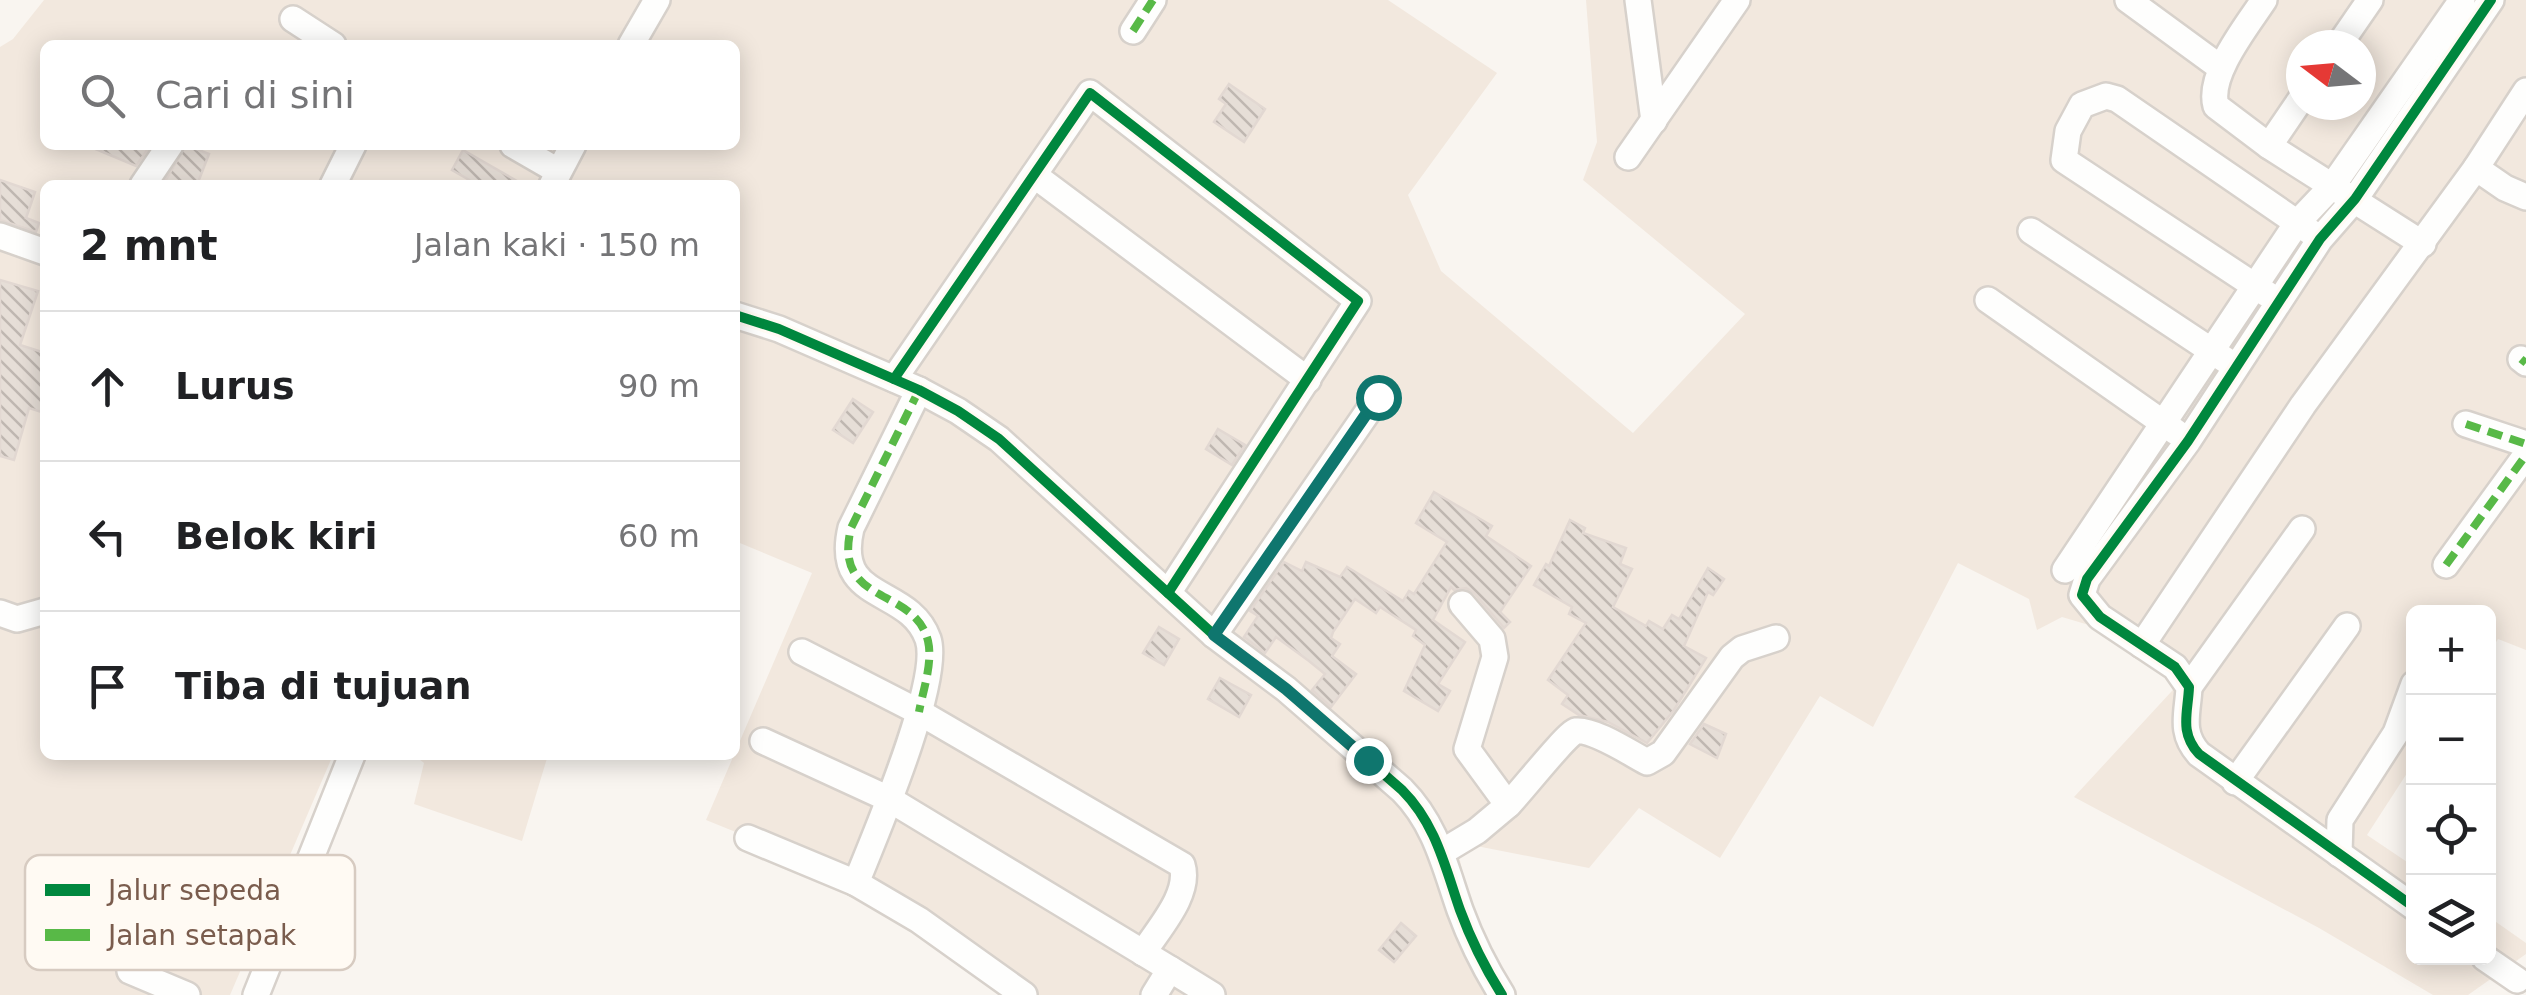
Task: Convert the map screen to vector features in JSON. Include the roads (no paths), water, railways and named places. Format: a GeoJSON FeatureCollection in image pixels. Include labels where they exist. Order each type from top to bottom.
{"type":"FeatureCollection","features":[{"type":"Feature","properties":{"kind":"street"},"geometry":{"type":"LineString","coordinates":[[634,40],[658,0]]}},
{"type":"Feature","properties":{"kind":"street"},"geometry":{"type":"LineString","coordinates":[[1134,31],[1153,0]]}},
{"type":"Feature","properties":{"kind":"street"},"geometry":{"type":"LineString","coordinates":[[1638,0],[1654,120]]}},
{"type":"Feature","properties":{"kind":"street"},"geometry":{"type":"LineString","coordinates":[[1628,157],[1737,0]]}},
{"type":"Feature","properties":{"kind":"street"},"geometry":{"type":"LineString","coordinates":[[2128,0],[2221,68]]}},
{"type":"Feature","properties":{"kind":"street"},"geometry":{"type":"LineString","coordinates":[[2349,30],[2370,0]]}},
{"type":"Feature","properties":{"kind":"street"},"geometry":{"type":"LineString","coordinates":[[2189,687],[2174,667],[2095,612],[2084,600],[2083,587],[2188,441],[2320,239],[2344,192],[2462,0]]}},
{"type":"Feature","properties":{"kind":"street"},"geometry":{"type":"LineString","coordinates":[[2065,570],[2298,224],[2344,192],[2491,0]]}},
{"type":"Feature","properties":{"kind":"street"},"geometry":{"type":"LineString","coordinates":[[2256,3],[2214,85],[2216,106],[2269,146],[2423,244]]}},
{"type":"Feature","properties":{"kind":"street"},"geometry":{"type":"LineString","coordinates":[[293,19],[326,40]]}},
{"type":"Feature","properties":{"kind":"street"},"geometry":{"type":"LineString","coordinates":[[2142,644],[2303,405],[2423,244],[2526,91]]}},
{"type":"Feature","properties":{"kind":"street"},"geometry":{"type":"LineString","coordinates":[[894,379],[1090,93],[1358,301],[1168,594]]}},
{"type":"Feature","properties":{"kind":"street"},"geometry":{"type":"LineString","coordinates":[[2278,302],[2064,160],[2074,116],[2095,99],[2117,99],[2320,239]]}},
{"type":"Feature","properties":{"kind":"street"},"geometry":{"type":"LineString","coordinates":[[2269,146],[2287,120]]}},
{"type":"Feature","properties":{"kind":"street"},"geometry":{"type":"LineString","coordinates":[[146,180],[167,150]]}},
{"type":"Feature","properties":{"kind":"street"},"geometry":{"type":"LineString","coordinates":[[335,180],[350,150]]}},
{"type":"Feature","properties":{"kind":"street"},"geometry":{"type":"LineString","coordinates":[[519,150],[555,178],[570,150]]}},
{"type":"Feature","properties":{"kind":"street"},"geometry":{"type":"LineString","coordinates":[[2476,168],[2526,197]]}},
{"type":"Feature","properties":{"kind":"street"},"geometry":{"type":"LineString","coordinates":[[1034,175],[1308,380]]}},
{"type":"Feature","properties":{"kind":"street"},"geometry":{"type":"LineString","coordinates":[[2031,231],[2236,366]]}},
{"type":"Feature","properties":{"kind":"street"},"geometry":{"type":"LineString","coordinates":[[0,236],[40,250]]}},
{"type":"Feature","properties":{"kind":"street"},"geometry":{"type":"LineString","coordinates":[[1988,300],[2188,441]]}},
{"type":"Feature","properties":{"kind":"street"},"geometry":{"type":"LineString","coordinates":[[740,317],[779,329],[919,390],[958,410],[1000,439],[1214,635],[1286,689],[1402,790],[1416,804],[1442,852],[1466,924],[1502,995]]}},
{"type":"Feature","properties":{"kind":"street"},"geometry":{"type":"LineString","coordinates":[[856,882],[920,712],[929,662],[928,639],[914,619],[859,580],[850,569],[846,549],[851,528],[919,390]]}},
{"type":"Feature","properties":{"kind":"street"},"geometry":{"type":"LineString","coordinates":[[1214,635],[1378,397]]}},
{"type":"Feature","properties":{"kind":"street"},"geometry":{"type":"LineString","coordinates":[[2466,424],[2526,444]]}},
{"type":"Feature","properties":{"kind":"street"},"geometry":{"type":"LineString","coordinates":[[2446,565],[2526,455]]}},
{"type":"Feature","properties":{"kind":"street"},"geometry":{"type":"LineString","coordinates":[[2302,529],[2189,687],[2185,726],[2188,740],[2199,754],[2235,782],[2406,901]]}},
{"type":"Feature","properties":{"kind":"street"},"geometry":{"type":"LineString","coordinates":[[1462,604],[1492,639],[1495,657],[1467,749],[1508,805]]}},
{"type":"Feature","properties":{"kind":"street"},"geometry":{"type":"LineString","coordinates":[[1,617],[16,619],[40,612]]}},
{"type":"Feature","properties":{"kind":"street"},"geometry":{"type":"LineString","coordinates":[[2235,782],[2347,626]]}},
{"type":"Feature","properties":{"kind":"street"},"geometry":{"type":"LineString","coordinates":[[1442,852],[1508,805],[1540,772],[1568,734],[1577,730],[1588,733],[1647,762],[1662,753],[1732,657],[1742,649],[1776,638]]}},
{"type":"Feature","properties":{"kind":"street"},"geometry":{"type":"LineString","coordinates":[[802,652],[920,712],[1182,865],[1186,876],[1182,890],[1144,952]]}},
{"type":"Feature","properties":{"kind":"street"},"geometry":{"type":"LineString","coordinates":[[2339,854],[2340,820],[2396,733],[2410,695]]}},
{"type":"Feature","properties":{"kind":"street"},"geometry":{"type":"LineString","coordinates":[[764,742],[890,798],[1212,995]]}},
{"type":"Feature","properties":{"kind":"street"},"geometry":{"type":"LineString","coordinates":[[312,855],[350,760]]}},
{"type":"Feature","properties":{"kind":"street"},"geometry":{"type":"LineString","coordinates":[[748,838],[856,882],[919,920],[1024,995]]}},
{"type":"Feature","properties":{"kind":"street"},"geometry":{"type":"LineString","coordinates":[[2493,965],[2514,983]]}},
{"type":"Feature","properties":{"kind":"street"},"geometry":{"type":"LineString","coordinates":[[1154,995],[1170,968]]}},
{"type":"Feature","properties":{"kind":"street"},"geometry":{"type":"LineString","coordinates":[[256,995],[265,970]]}},
{"type":"Feature","properties":{"kind":"street"},"geometry":{"type":"LineString","coordinates":[[130,971],[186,995]]}}]}
